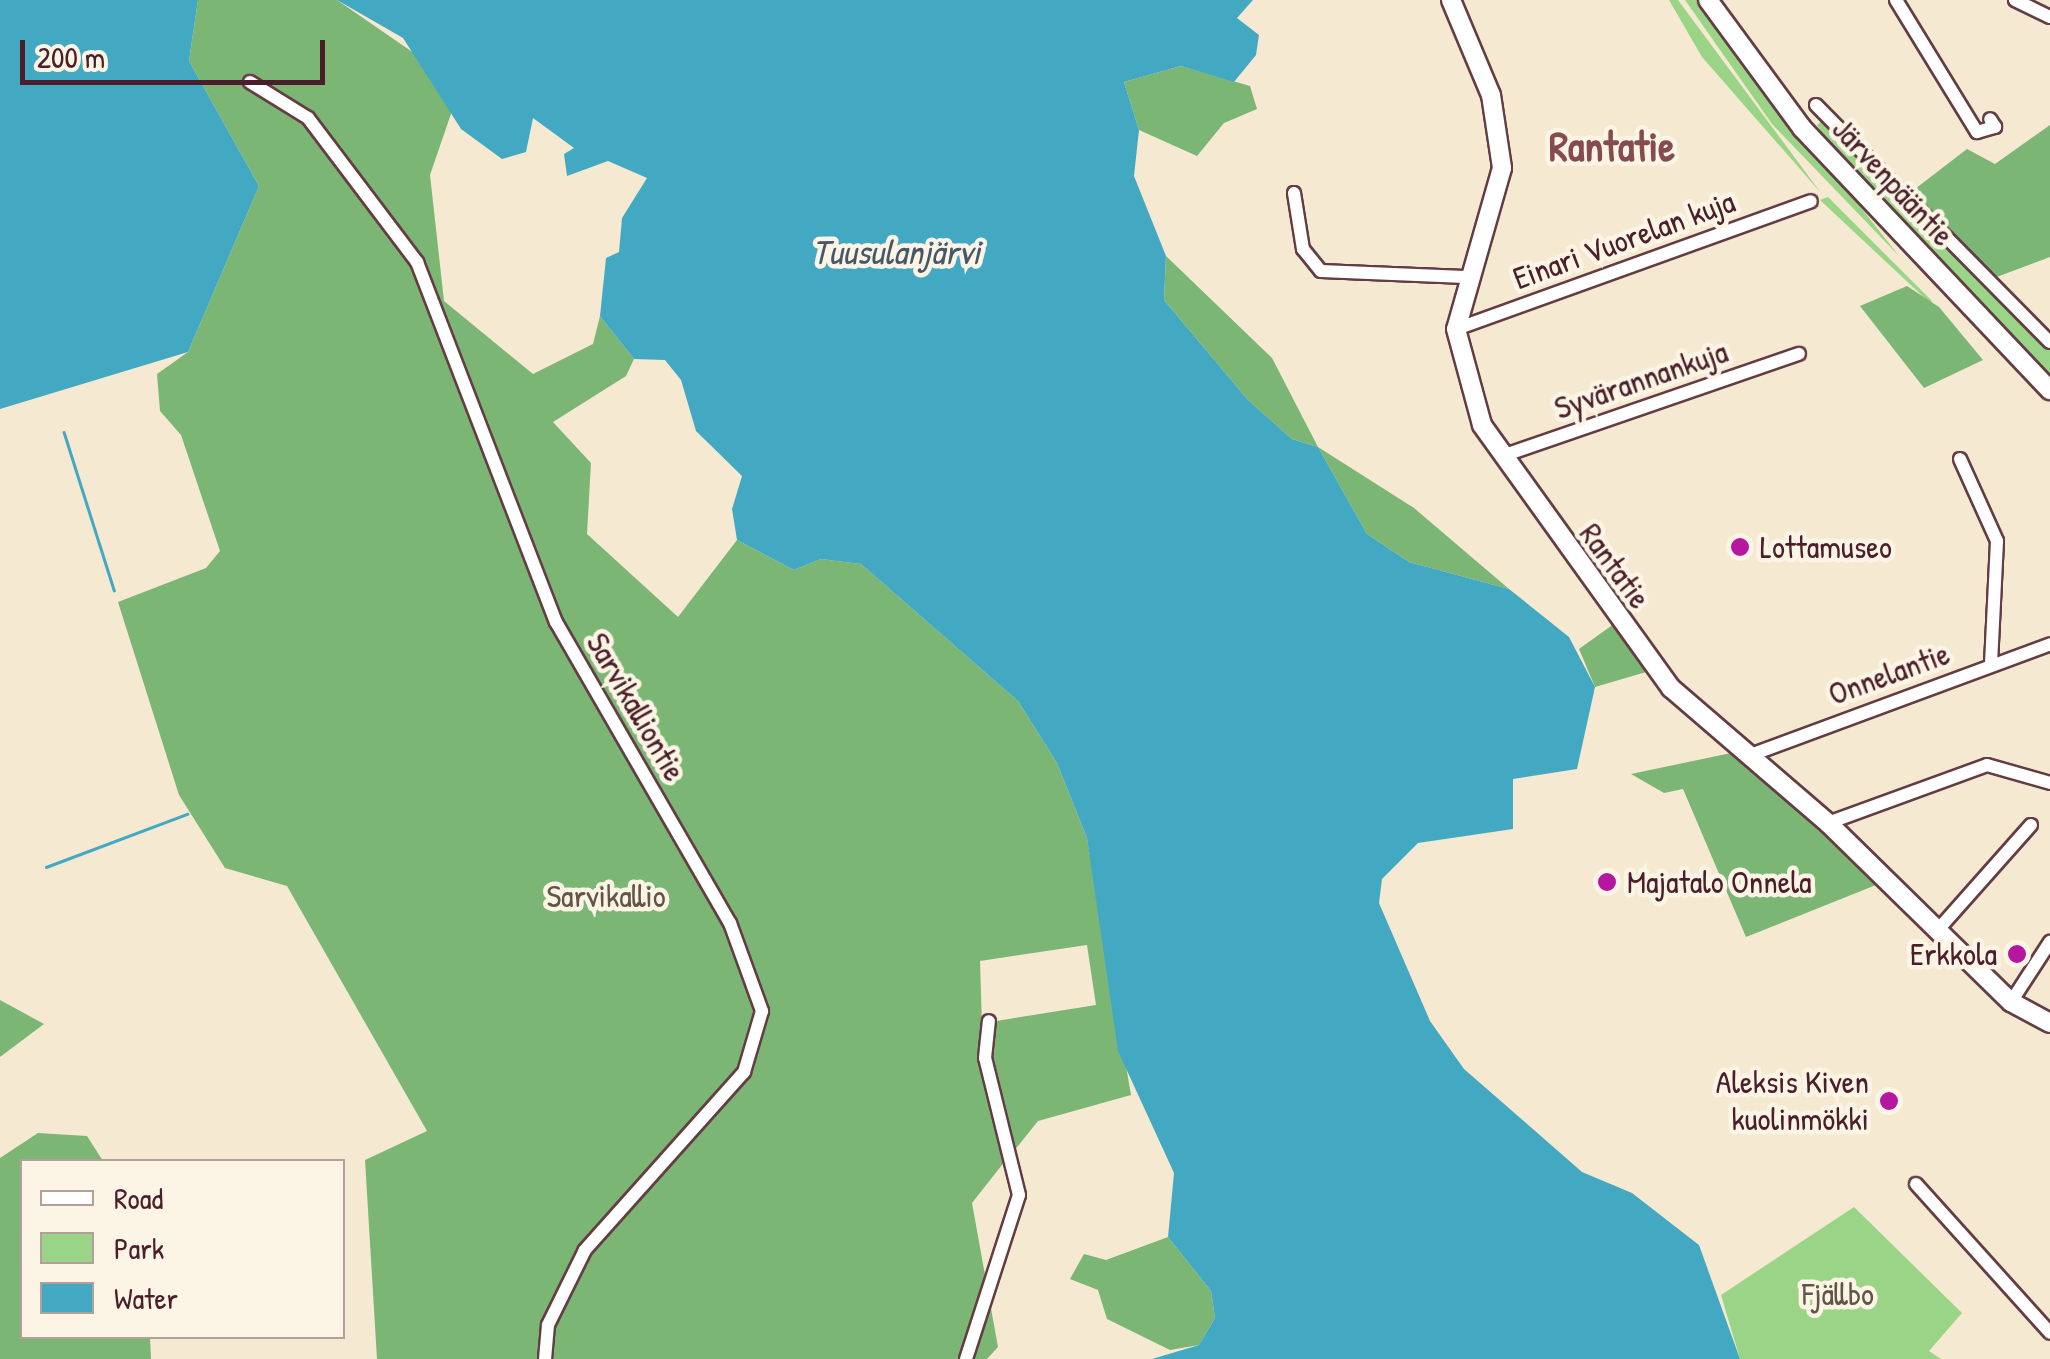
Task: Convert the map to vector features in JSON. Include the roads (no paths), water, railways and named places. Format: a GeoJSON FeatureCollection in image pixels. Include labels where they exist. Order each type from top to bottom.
{"type":"FeatureCollection","features":[{"type":"Feature","properties":{"kind":"street","name":"Rantatie"},"geometry":{"type":"LineString","coordinates":[[1451,0],[1491,95],[1502,168],[1496,207],[1465,277],[1456,328],[1472,407],[1502,456],[1652,667],[1748,756],[1828,822],[2011,1002],[2050,1024]]}},
{"type":"Feature","properties":{"kind":"street","name":"Järvenpääntie"},"geometry":{"type":"LineString","coordinates":[[1708,0],[1802,128],[2050,390]]}},
{"type":"Feature","properties":{"kind":"street"},"geometry":{"type":"LineString","coordinates":[[1896,0],[1977,132],[1995,127],[1990,119]]}},
{"type":"Feature","properties":{"kind":"street"},"geometry":{"type":"LineString","coordinates":[[2015,0],[2050,17]]}},
{"type":"Feature","properties":{"kind":"street","name":"Sarvikalliontie"},"geometry":{"type":"LineString","coordinates":[[250,82],[308,118],[416,262],[556,622],[730,923],[762,1011],[744,1072],[585,1250],[548,1326],[544,1359]]}},
{"type":"Feature","properties":{"kind":"street"},"geometry":{"type":"LineString","coordinates":[[1816,105],[2050,342]]}},
{"type":"Feature","properties":{"kind":"street"},"geometry":{"type":"LineString","coordinates":[[1294,193],[1303,249],[1321,271],[1465,277]]}},
{"type":"Feature","properties":{"kind":"street","name":"Einari Vuorelan kuja"},"geometry":{"type":"LineString","coordinates":[[1456,328],[1811,200]]}},
{"type":"Feature","properties":{"kind":"street","name":"Syvärannankuja"},"geometry":{"type":"LineString","coordinates":[[1502,456],[1799,354]]}},
{"type":"Feature","properties":{"kind":"street"},"geometry":{"type":"LineString","coordinates":[[1960,459],[1997,541],[1991,665]]}},
{"type":"Feature","properties":{"kind":"street","name":"Onnelantie"},"geometry":{"type":"LineString","coordinates":[[1748,756],[2050,644]]}},
{"type":"Feature","properties":{"kind":"street"},"geometry":{"type":"LineString","coordinates":[[1828,822],[1986,765],[2050,783]]}},
{"type":"Feature","properties":{"kind":"street"},"geometry":{"type":"LineString","coordinates":[[1936,932],[2031,825]]}},
{"type":"Feature","properties":{"kind":"street"},"geometry":{"type":"LineString","coordinates":[[2011,1002],[2050,942]]}},
{"type":"Feature","properties":{"kind":"street"},"geometry":{"type":"LineString","coordinates":[[966,1359],[1018,1195],[986,1058],[989,1022]]}},
{"type":"Feature","properties":{"kind":"street"},"geometry":{"type":"LineString","coordinates":[[1916,1184],[2050,1333]]}},
{"type":"Feature","properties":{"kind":"water"},"geometry":{"type":"Polygon","coordinates":[[[0,0],[198,0],[189,61],[259,186],[188,352],[0,409],[0,0]]]}},
{"type":"Feature","properties":{"kind":"water","name":"Tuusulanjärvi"},"geometry":{"type":"Polygon","coordinates":[[[337,0],[1253,0],[1237,18],[1259,35],[1256,55],[1234,82],[1181,66],[1124,82],[1139,130],[1134,176],[1166,256],[1164,300],[1248,400],[1292,439],[1318,447],[1367,534],[1409,562],[1509,589],[1569,637],[1595,687],[1577,769],[1513,779],[1513,829],[1418,843],[1382,879],[1379,903],[1430,1021],[1464,1069],[1582,1172],[1632,1193],[1699,1245],[1740,1359],[1152,1359],[1199,1345],[1215,1318],[1211,1291],[1168,1237],[1174,1173],[1118,1051],[1087,838],[1057,763],[1018,701],[861,564],[821,559],[794,570],[737,540],[732,509],[742,476],[696,431],[681,380],[665,360],[634,359],[600,316],[606,258],[619,252],[622,218],[647,178],[608,161],[567,176],[564,154],[574,148],[533,118],[526,152],[502,159],[461,129],[403,38],[337,0]]]}},
{"type":"Feature","properties":{"kind":"waterway"},"geometry":{"type":"LineString","coordinates":[[64,432],[114,590]]}},
{"type":"Feature","properties":{"kind":"waterway"},"geometry":{"type":"LineString","coordinates":[[46,867],[187,814]]}},
{"type":"Feature","properties":{"kind":"place","name":"Lottamuseo"},"geometry":{"type":"Point","coordinates":[1740,547]}},
{"type":"Feature","properties":{"kind":"place","name":"Majatalo Onnela"},"geometry":{"type":"Point","coordinates":[1607,882]}},
{"type":"Feature","properties":{"kind":"place","name":"Erkkola"},"geometry":{"type":"Point","coordinates":[2017,954]}},
{"type":"Feature","properties":{"kind":"place","name":"Aleksis Kiven kuolinmökki"},"geometry":{"type":"Point","coordinates":[1889,1101]}},
{"type":"Feature","properties":{"kind":"district","name":"Rantatie"},"geometry":{"type":"Point","coordinates":[1612,146]}},
{"type":"Feature","properties":{"kind":"park label","name":"Sarvikallio"},"geometry":{"type":"Point","coordinates":[606,896]}},
{"type":"Feature","properties":{"kind":"park label","name":"Fjällbo"},"geometry":{"type":"Point","coordinates":[1838,1294]}}]}
